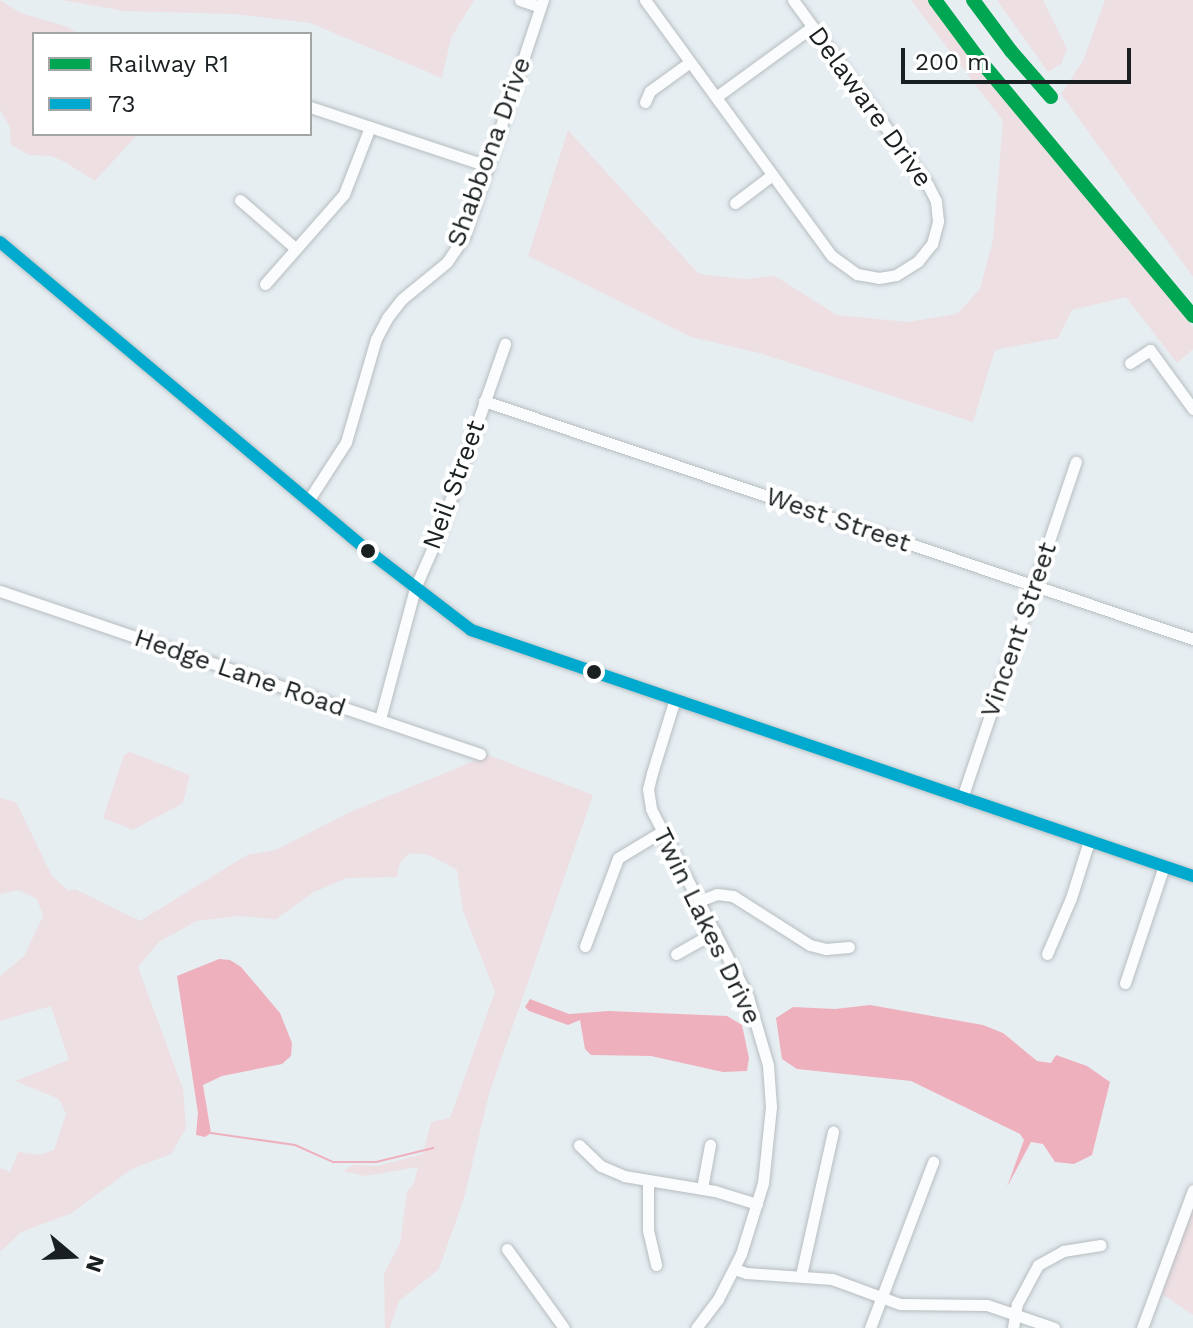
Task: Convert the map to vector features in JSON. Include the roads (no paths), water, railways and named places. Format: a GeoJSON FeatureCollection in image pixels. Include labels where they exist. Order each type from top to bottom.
{"type":"FeatureCollection","features":[{"type":"Feature","properties":{"kind":"street"},"geometry":{"type":"LineString","coordinates":[[520,0],[542,3]]}},
{"type":"Feature","properties":{"kind":"street"},"geometry":{"type":"LineString","coordinates":[[645,0],[772,175],[735,203]]}},
{"type":"Feature","properties":{"kind":"street","name":"Delaware Drive"},"geometry":{"type":"LineString","coordinates":[[772,175],[832,256],[849,271],[864,277],[886,278],[918,261],[936,234],[938,209],[933,193],[793,0]]}},
{"type":"Feature","properties":{"kind":"street","name":"Shabbona Drive"},"geometry":{"type":"LineString","coordinates":[[308,501],[346,442],[381,329],[402,299],[438,271],[458,248],[542,3]]}},
{"type":"Feature","properties":{"kind":"street"},"geometry":{"type":"LineString","coordinates":[[716,97],[812,27]]}},
{"type":"Feature","properties":{"kind":"street"},"geometry":{"type":"LineString","coordinates":[[645,102],[650,91],[690,62]]}},
{"type":"Feature","properties":{"kind":"street"},"geometry":{"type":"LineString","coordinates":[[312,108],[487,166]]}},
{"type":"Feature","properties":{"kind":"street"},"geometry":{"type":"LineString","coordinates":[[265,284],[344,194],[370,127]]}},
{"type":"Feature","properties":{"kind":"street"},"geometry":{"type":"LineString","coordinates":[[240,200],[295,248]]}},
{"type":"Feature","properties":{"kind":"street"},"geometry":{"type":"LineString","coordinates":[[0,242],[308,501],[415,588],[483,636],[1193,876]]}},
{"type":"Feature","properties":{"kind":"street","name":"Neil Street"},"geometry":{"type":"LineString","coordinates":[[380,719],[415,588],[437,538],[505,344]]}},
{"type":"Feature","properties":{"kind":"street"},"geometry":{"type":"LineString","coordinates":[[1130,363],[1150,350],[1193,409]]}},
{"type":"Feature","properties":{"kind":"street","name":"West Street"},"geometry":{"type":"LineString","coordinates":[[484,401],[1193,639]]}},
{"type":"Feature","properties":{"kind":"street","name":"Vincent Street"},"geometry":{"type":"LineString","coordinates":[[962,798],[1076,462]]}},
{"type":"Feature","properties":{"kind":"street","name":"Hedge Lane Road"},"geometry":{"type":"LineString","coordinates":[[0,591],[480,754]]}},
{"type":"Feature","properties":{"kind":"street","name":"Twin Lakes Drive"},"geometry":{"type":"LineString","coordinates":[[674,702],[648,789],[651,809],[748,997],[769,1075],[771,1131],[757,1204],[735,1269],[696,1328]]}},
{"type":"Feature","properties":{"kind":"street"},"geometry":{"type":"LineString","coordinates":[[585,946],[617,852],[661,832]]}},
{"type":"Feature","properties":{"kind":"street"},"geometry":{"type":"LineString","coordinates":[[1047,954],[1071,898],[1089,841]]}},
{"type":"Feature","properties":{"kind":"street"},"geometry":{"type":"LineString","coordinates":[[1125,983],[1164,866]]}},
{"type":"Feature","properties":{"kind":"street"},"geometry":{"type":"LineString","coordinates":[[699,901],[717,894],[733,896],[817,949],[849,947]]}},
{"type":"Feature","properties":{"kind":"street"},"geometry":{"type":"LineString","coordinates":[[676,954],[715,932]]}},
{"type":"Feature","properties":{"kind":"street"},"geometry":{"type":"LineString","coordinates":[[801,1275],[833,1132]]}},
{"type":"Feature","properties":{"kind":"street"},"geometry":{"type":"LineString","coordinates":[[579,1145],[588,1156],[613,1172],[648,1182],[702,1188],[757,1204]]}},
{"type":"Feature","properties":{"kind":"street"},"geometry":{"type":"LineString","coordinates":[[702,1188],[710,1145]]}},
{"type":"Feature","properties":{"kind":"street"},"geometry":{"type":"LineString","coordinates":[[870,1328],[933,1162]]}},
{"type":"Feature","properties":{"kind":"street"},"geometry":{"type":"LineString","coordinates":[[648,1182],[648,1230],[656,1265]]}},
{"type":"Feature","properties":{"kind":"street"},"geometry":{"type":"LineString","coordinates":[[1142,1328],[1193,1190]]}},
{"type":"Feature","properties":{"kind":"street"},"geometry":{"type":"LineString","coordinates":[[1013,1328],[1015,1313],[1038,1265],[1063,1251],[1101,1245]]}},
{"type":"Feature","properties":{"kind":"street"},"geometry":{"type":"LineString","coordinates":[[507,1249],[564,1328]]}},
{"type":"Feature","properties":{"kind":"street"},"geometry":{"type":"LineString","coordinates":[[735,1269],[746,1273],[832,1279],[882,1298],[915,1306],[987,1305],[1054,1328]]}},
{"type":"Feature","properties":{"kind":"waterway"},"geometry":{"type":"LineString","coordinates":[[211,1133],[295,1145],[333,1162],[376,1162],[433,1148]]}},
{"type":"Feature","properties":{"kind":"railway"},"geometry":{"type":"LineString","coordinates":[[973,0],[1051,97]]}},
{"type":"Feature","properties":{"kind":"rail line","name":"R1"},"geometry":{"type":"LineString","coordinates":[[935,0],[978,58],[1193,316]]}},
{"type":"Feature","properties":{"kind":"rail line","name":"R1"},"geometry":{"type":"LineString","coordinates":[[973,0],[1051,97]]}}]}
